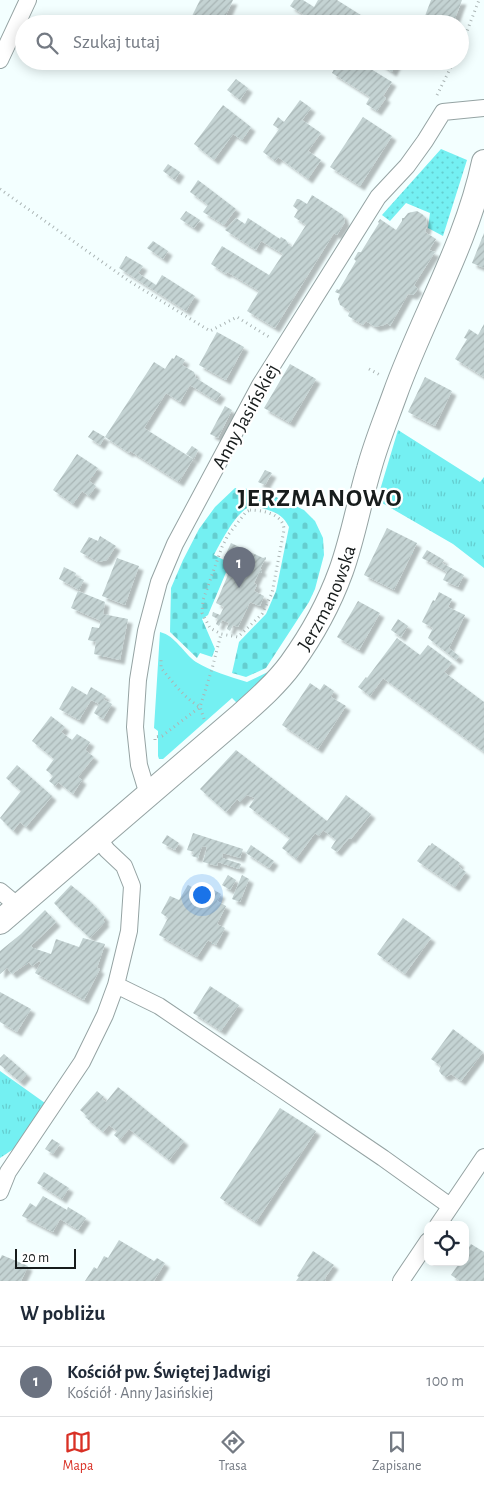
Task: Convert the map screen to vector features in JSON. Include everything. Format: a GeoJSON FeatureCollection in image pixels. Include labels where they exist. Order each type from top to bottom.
{"type":"FeatureCollection","features":[{"type":"Feature","properties":{"kind":"street"},"geometry":{"type":"LineString","coordinates":[[21,15],[28,0]]}},
{"type":"Feature","properties":{"kind":"street"},"geometry":{"type":"LineString","coordinates":[[0,60],[15,28]]}},
{"type":"Feature","properties":{"kind":"street","name":"Anny Jasińskiej"},"geometry":{"type":"LineString","coordinates":[[151,793],[145,785],[139,765],[135,727],[138,680],[146,631],[159,582],[175,544],[260,385],[378,197],[407,166],[443,112],[484,108]]}},
{"type":"Feature","properties":{"kind":"street","name":"Jerzmanowska"},"geometry":{"type":"LineString","coordinates":[[0,922],[241,715],[272,686],[290,665],[311,634],[341,570],[369,467],[395,393],[466,224],[484,162]]}},
{"type":"Feature","properties":{"kind":"street"},"geometry":{"type":"LineString","coordinates":[[0,1192],[8,1172],[82,1062],[105,1015],[116,985],[129,931],[132,886],[124,866],[107,850],[98,838]]}},
{"type":"Feature","properties":{"kind":"street"},"geometry":{"type":"LineString","coordinates":[[0,891],[18,906]]}},
{"type":"Feature","properties":{"kind":"street"},"geometry":{"type":"LineString","coordinates":[[116,985],[167,1011],[383,1158],[450,1206]]}},
{"type":"Feature","properties":{"kind":"street"},"geometry":{"type":"LineString","coordinates":[[441,1221],[484,1157]]}},
{"type":"Feature","properties":{"kind":"street"},"geometry":{"type":"LineString","coordinates":[[401,1281],[424,1247]]}},
{"type":"Feature","properties":{"kind":"path"},"geometry":{"type":"LineString","coordinates":[[469,26],[480,0]]}},
{"type":"Feature","properties":{"kind":"path"},"geometry":{"type":"LineString","coordinates":[[0,189],[130,281],[210,331],[237,317],[277,341]]}},
{"type":"Feature","properties":{"kind":"path"},"geometry":{"type":"LineString","coordinates":[[256,510],[279,518],[284,526],[284,530],[272,593],[265,608],[262,614],[238,637],[221,634],[210,628],[202,613],[203,600],[222,547],[228,535],[246,512],[256,510]]}},
{"type":"Feature","properties":{"kind":"path"},"geometry":{"type":"LineString","coordinates":[[207,724],[202,716],[200,706],[221,634]]}},
{"type":"Feature","properties":{"kind":"path"},"geometry":{"type":"LineString","coordinates":[[162,652],[161,668],[191,702],[200,706]]}},
{"type":"Feature","properties":{"kind":"path"},"geometry":{"type":"LineString","coordinates":[[155,744],[155,737],[162,736],[200,706]]}},
{"type":"Feature","properties":{"kind":"green space"},"geometry":{"type":"Polygon","coordinates":[[[441,149],[467,160],[443,236],[428,228],[430,213],[406,203],[390,221],[382,215],[441,149]]]}},
{"type":"Feature","properties":{"kind":"green space"},"geometry":{"type":"Polygon","coordinates":[[[398,430],[480,482],[484,477],[484,568],[453,544],[377,500],[398,430]]]}},
{"type":"Feature","properties":{"kind":"green space"},"geometry":{"type":"Polygon","coordinates":[[[235,488],[261,490],[304,510],[315,521],[323,538],[324,555],[315,589],[309,602],[266,668],[246,677],[232,673],[239,642],[266,614],[276,591],[289,527],[278,514],[256,506],[247,508],[230,527],[214,555],[230,563],[208,615],[202,619],[215,649],[212,657],[200,653],[197,658],[170,632],[171,588],[183,560],[199,529],[215,507],[235,488]]]}},
{"type":"Feature","properties":{"kind":"green space"},"geometry":{"type":"Polygon","coordinates":[[[160,632],[171,637],[196,662],[227,676],[247,682],[270,671],[237,703],[232,698],[163,759],[159,759],[158,756],[158,731],[154,728],[160,632]]]}},
{"type":"Feature","properties":{"kind":"green space"},"geometry":{"type":"Polygon","coordinates":[[[0,1071],[45,1103],[15,1148],[0,1158],[0,1071]]]}},
{"type":"Feature","properties":{"kind":"building"},"geometry":{"type":"Polygon","coordinates":[[[200,0],[233,0],[226,15],[192,15],[200,0]]]}},
{"type":"Feature","properties":{"kind":"building"},"geometry":{"type":"Polygon","coordinates":[[[294,0],[303,0],[314,7],[318,0],[337,0],[361,15],[304,15],[290,6],[294,0]]]}},
{"type":"Feature","properties":{"kind":"building"},"geometry":{"type":"Polygon","coordinates":[[[431,0],[462,0],[456,15],[425,15],[431,0]]]}},
{"type":"Feature","properties":{"kind":"building"},"geometry":{"type":"Polygon","coordinates":[[[334,70],[373,70],[392,82],[383,96],[386,98],[377,111],[366,104],[370,97],[332,73],[334,70]]]}},
{"type":"Feature","properties":{"kind":"building"},"geometry":{"type":"Polygon","coordinates":[[[236,79],[248,88],[240,100],[227,90],[236,79]]]}},
{"type":"Feature","properties":{"kind":"building"},"geometry":{"type":"Polygon","coordinates":[[[300,100],[311,108],[302,120],[321,133],[308,151],[321,160],[308,179],[278,157],[275,161],[263,152],[279,129],[273,125],[278,117],[284,122],[300,100]]]}},
{"type":"Feature","properties":{"kind":"building"},"geometry":{"type":"Polygon","coordinates":[[[223,105],[251,127],[242,140],[233,134],[214,160],[194,144],[223,105]]]}},
{"type":"Feature","properties":{"kind":"building"},"geometry":{"type":"Polygon","coordinates":[[[363,117],[392,136],[360,186],[330,167],[363,117]]]}},
{"type":"Feature","properties":{"kind":"building"},"geometry":{"type":"Polygon","coordinates":[[[168,164],[180,172],[175,180],[163,171],[168,164]]]}},
{"type":"Feature","properties":{"kind":"building"},"geometry":{"type":"Polygon","coordinates":[[[198,180],[236,209],[224,225],[203,212],[208,205],[190,192],[198,180]]]}},
{"type":"Feature","properties":{"kind":"building"},"geometry":{"type":"Polygon","coordinates":[[[312,195],[343,215],[345,222],[337,235],[334,233],[275,328],[247,311],[259,291],[211,264],[222,246],[269,275],[283,254],[261,241],[256,250],[225,230],[236,218],[245,224],[248,218],[280,239],[281,237],[286,240],[292,247],[306,225],[294,217],[298,210],[293,206],[297,199],[307,204],[312,195]]]}},
{"type":"Feature","properties":{"kind":"building"},"geometry":{"type":"Polygon","coordinates":[[[186,211],[200,220],[194,228],[180,219],[186,211]]]}},
{"type":"Feature","properties":{"kind":"building"},"geometry":{"type":"Polygon","coordinates":[[[417,211],[426,218],[427,226],[425,232],[436,239],[429,250],[435,252],[414,285],[418,289],[413,295],[408,294],[390,326],[387,323],[375,327],[366,321],[363,325],[348,316],[350,311],[340,305],[338,299],[340,294],[335,292],[337,289],[339,290],[356,261],[354,259],[358,252],[361,252],[380,219],[396,230],[402,218],[408,213],[417,211]]]}},
{"type":"Feature","properties":{"kind":"building"},"geometry":{"type":"Polygon","coordinates":[[[484,233],[484,268],[472,263],[484,233]]]}},
{"type":"Feature","properties":{"kind":"building"},"geometry":{"type":"Polygon","coordinates":[[[153,241],[168,251],[163,259],[147,248],[153,241]]]}},
{"type":"Feature","properties":{"kind":"building"},"geometry":{"type":"Polygon","coordinates":[[[126,256],[143,266],[138,273],[156,285],[162,275],[195,296],[186,311],[119,268],[126,256]]]}},
{"type":"Feature","properties":{"kind":"building"},"geometry":{"type":"Polygon","coordinates":[[[484,324],[484,377],[455,359],[467,339],[464,338],[469,329],[478,335],[484,324]]]}},
{"type":"Feature","properties":{"kind":"building"},"geometry":{"type":"Polygon","coordinates":[[[217,332],[244,347],[226,380],[199,365],[217,332]]]}},
{"type":"Feature","properties":{"kind":"building"},"geometry":{"type":"Polygon","coordinates":[[[176,355],[185,360],[182,365],[194,372],[196,378],[221,394],[216,401],[190,385],[180,402],[166,393],[144,428],[193,459],[179,482],[105,437],[154,362],[165,369],[176,355]]]}},
{"type":"Feature","properties":{"kind":"building"},"geometry":{"type":"Polygon","coordinates":[[[290,364],[316,379],[290,423],[264,408],[290,364]]]}},
{"type":"Feature","properties":{"kind":"building"},"geometry":{"type":"Polygon","coordinates":[[[425,377],[452,391],[435,426],[408,412],[425,377]]]}},
{"type":"Feature","properties":{"kind":"building"},"geometry":{"type":"Polygon","coordinates":[[[225,406],[232,410],[218,438],[210,434],[225,406]]]}},
{"type":"Feature","properties":{"kind":"building"},"geometry":{"type":"Polygon","coordinates":[[[93,430],[105,437],[100,445],[88,437],[93,430]]]}},
{"type":"Feature","properties":{"kind":"building"},"geometry":{"type":"Polygon","coordinates":[[[192,446],[198,450],[194,459],[186,454],[192,446]]]}},
{"type":"Feature","properties":{"kind":"building"},"geometry":{"type":"Polygon","coordinates":[[[77,454],[98,468],[89,481],[96,486],[89,496],[82,491],[73,504],[53,490],[77,454]]]}},
{"type":"Feature","properties":{"kind":"building"},"geometry":{"type":"Polygon","coordinates":[[[265,470],[272,473],[265,485],[258,482],[265,470]]]}},
{"type":"Feature","properties":{"kind":"building"},"geometry":{"type":"Polygon","coordinates":[[[387,528],[417,543],[394,590],[364,575],[387,528]]]}},
{"type":"Feature","properties":{"kind":"building"},"geometry":{"type":"Polygon","coordinates":[[[100,536],[116,546],[107,560],[98,562],[80,552],[89,537],[98,541],[100,536]]]}},
{"type":"Feature","properties":{"kind":"building"},"geometry":{"type":"Polygon","coordinates":[[[231,543],[263,558],[266,557],[266,559],[260,569],[262,570],[261,573],[259,572],[254,583],[257,585],[254,591],[264,596],[260,606],[250,602],[238,627],[233,625],[230,631],[227,629],[229,623],[222,620],[219,626],[216,624],[218,619],[212,616],[213,612],[220,615],[224,607],[216,603],[230,570],[233,571],[236,563],[224,558],[231,543]]]}},
{"type":"Feature","properties":{"kind":"building"},"geometry":{"type":"Polygon","coordinates":[[[427,550],[444,560],[442,563],[464,575],[458,587],[443,580],[447,572],[422,558],[427,550]]]}},
{"type":"Feature","properties":{"kind":"building"},"geometry":{"type":"Polygon","coordinates":[[[117,558],[139,566],[125,605],[102,596],[117,558]]]}},
{"type":"Feature","properties":{"kind":"building"},"geometry":{"type":"Polygon","coordinates":[[[64,567],[76,573],[75,576],[84,580],[79,590],[59,579],[64,567]]]}},
{"type":"Feature","properties":{"kind":"building"},"geometry":{"type":"Polygon","coordinates":[[[78,591],[105,602],[103,614],[128,619],[120,660],[94,654],[96,642],[88,640],[92,627],[99,628],[101,621],[71,608],[78,591]]]}},
{"type":"Feature","properties":{"kind":"building"},"geometry":{"type":"Polygon","coordinates":[[[439,592],[452,599],[448,607],[465,615],[449,648],[459,656],[456,660],[428,638],[433,628],[422,622],[439,592]]]}},
{"type":"Feature","properties":{"kind":"building"},"geometry":{"type":"Polygon","coordinates":[[[358,601],[380,613],[359,650],[337,637],[358,601]]]}},
{"type":"Feature","properties":{"kind":"building"},"geometry":{"type":"Polygon","coordinates":[[[398,619],[408,626],[401,637],[391,630],[398,619]]]}},
{"type":"Feature","properties":{"kind":"building"},"geometry":{"type":"Polygon","coordinates":[[[397,638],[420,655],[428,645],[452,663],[444,672],[484,702],[484,752],[383,678],[370,696],[358,687],[397,638]]]}},
{"type":"Feature","properties":{"kind":"building"},"geometry":{"type":"Polygon","coordinates":[[[310,683],[320,690],[324,684],[334,691],[331,697],[346,706],[318,749],[282,725],[310,683]]]}},
{"type":"Feature","properties":{"kind":"building"},"geometry":{"type":"Polygon","coordinates":[[[72,686],[87,695],[91,687],[106,696],[103,699],[112,704],[103,719],[94,713],[99,704],[91,700],[79,720],[59,709],[72,686]]]}},
{"type":"Feature","properties":{"kind":"building"},"geometry":{"type":"Polygon","coordinates":[[[51,716],[65,727],[61,732],[72,740],[77,734],[90,742],[85,750],[94,757],[78,777],[82,780],[73,794],[58,782],[55,786],[49,781],[53,776],[46,770],[54,759],[32,741],[51,716]]]}},
{"type":"Feature","properties":{"kind":"building"},"geometry":{"type":"Polygon","coordinates":[[[236,750],[327,821],[346,795],[371,814],[351,839],[349,838],[337,852],[331,848],[336,840],[323,830],[319,836],[315,833],[296,859],[282,848],[290,838],[249,807],[255,798],[247,795],[240,802],[237,799],[226,812],[200,789],[236,750]]]}},
{"type":"Feature","properties":{"kind":"building"},"geometry":{"type":"Polygon","coordinates":[[[17,765],[52,796],[26,827],[20,822],[13,831],[0,818],[21,791],[6,778],[17,765]]]}},
{"type":"Feature","properties":{"kind":"building"},"geometry":{"type":"Polygon","coordinates":[[[193,833],[243,849],[240,858],[223,853],[222,858],[241,864],[239,869],[218,862],[217,866],[203,862],[207,847],[202,846],[198,858],[192,856],[194,852],[187,850],[193,833]]]}},
{"type":"Feature","properties":{"kind":"building"},"geometry":{"type":"Polygon","coordinates":[[[167,835],[179,843],[175,850],[162,843],[167,835]]]}},
{"type":"Feature","properties":{"kind":"building"},"geometry":{"type":"Polygon","coordinates":[[[432,843],[460,863],[458,866],[466,872],[455,887],[417,861],[432,843]]]}},
{"type":"Feature","properties":{"kind":"building"},"geometry":{"type":"Polygon","coordinates":[[[251,845],[274,861],[269,868],[246,853],[251,845]]]}},
{"type":"Feature","properties":{"kind":"building"},"geometry":{"type":"Polygon","coordinates":[[[228,875],[236,880],[230,890],[222,885],[228,875]]]}},
{"type":"Feature","properties":{"kind":"building"},"geometry":{"type":"Polygon","coordinates":[[[242,875],[249,879],[240,902],[232,899],[242,875]]]}},
{"type":"Feature","properties":{"kind":"building"},"geometry":{"type":"Polygon","coordinates":[[[71,885],[91,902],[105,918],[103,920],[105,922],[90,938],[54,903],[71,885]]]}},
{"type":"Feature","properties":{"kind":"building"},"geometry":{"type":"Polygon","coordinates":[[[188,885],[203,893],[207,886],[221,894],[217,901],[226,906],[217,924],[225,928],[216,945],[208,940],[197,957],[159,935],[168,918],[161,913],[170,896],[179,900],[188,885]]]}},
{"type":"Feature","properties":{"kind":"building"},"geometry":{"type":"Polygon","coordinates":[[[45,910],[56,922],[31,946],[33,948],[51,954],[56,939],[79,947],[83,938],[105,944],[97,968],[100,969],[84,1000],[35,973],[41,962],[39,961],[32,966],[29,962],[12,974],[7,968],[0,974],[0,951],[21,934],[45,910]]]}},
{"type":"Feature","properties":{"kind":"building"},"geometry":{"type":"Polygon","coordinates":[[[403,918],[431,938],[405,974],[377,954],[403,918]]]}},
{"type":"Feature","properties":{"kind":"building"},"geometry":{"type":"Polygon","coordinates":[[[210,986],[239,1005],[221,1031],[193,1013],[210,986]]]}},
{"type":"Feature","properties":{"kind":"building"},"geometry":{"type":"Polygon","coordinates":[[[0,992],[31,1009],[17,1032],[0,1022],[0,992]]]}},
{"type":"Feature","properties":{"kind":"building"},"geometry":{"type":"Polygon","coordinates":[[[453,1029],[483,1052],[461,1081],[451,1074],[446,1077],[442,1075],[439,1071],[441,1066],[431,1059],[453,1029]]]}},
{"type":"Feature","properties":{"kind":"building"},"geometry":{"type":"Polygon","coordinates":[[[4,1054],[27,1074],[20,1082],[0,1065],[0,1058],[4,1054]]]}},
{"type":"Feature","properties":{"kind":"building"},"geometry":{"type":"Polygon","coordinates":[[[118,1087],[184,1141],[169,1160],[129,1129],[120,1140],[114,1135],[117,1131],[109,1125],[103,1132],[85,1117],[87,1116],[80,1110],[97,1091],[104,1097],[102,1099],[106,1102],[118,1087]]]}},
{"type":"Feature","properties":{"kind":"building"},"geometry":{"type":"Polygon","coordinates":[[[280,1108],[316,1131],[256,1222],[220,1198],[280,1108]]]}},
{"type":"Feature","properties":{"kind":"building"},"geometry":{"type":"Polygon","coordinates":[[[52,1139],[60,1144],[53,1154],[45,1149],[52,1139]]]}},
{"type":"Feature","properties":{"kind":"building"},"geometry":{"type":"Polygon","coordinates":[[[44,1172],[69,1188],[62,1199],[37,1183],[44,1172]]]}},
{"type":"Feature","properties":{"kind":"building"},"geometry":{"type":"Polygon","coordinates":[[[43,1196],[67,1210],[68,1207],[86,1218],[78,1230],[60,1219],[53,1232],[22,1216],[30,1203],[36,1207],[43,1196]]]}},
{"type":"Feature","properties":{"kind":"building"},"geometry":{"type":"Polygon","coordinates":[[[119,1240],[154,1261],[157,1258],[165,1263],[154,1281],[85,1281],[94,1267],[97,1269],[104,1256],[108,1258],[119,1240]]]}},
{"type":"Feature","properties":{"kind":"building"},"geometry":{"type":"Polygon","coordinates":[[[471,1244],[484,1252],[484,1281],[460,1281],[451,1275],[457,1266],[469,1266],[469,1247],[471,1244]]]}},
{"type":"Feature","properties":{"kind":"building"},"geometry":{"type":"Polygon","coordinates":[[[313,1251],[334,1265],[325,1281],[296,1281],[299,1277],[297,1276],[313,1251]]]}},
{"type":"Feature","properties":{"kind":"building"},"geometry":{"type":"Polygon","coordinates":[[[2,1255],[28,1266],[21,1281],[0,1281],[0,1259],[2,1255]]]}},
{"type":"Feature","properties":{"kind":"place","name":"Kościół pw. Świętej Jadwigi"},"geometry":{"type":"Point","coordinates":[239,588]}},
{"type":"Feature","properties":{"kind":"district","name":"JERZMANOWO"},"geometry":{"type":"Point","coordinates":[320,497]}}]}
